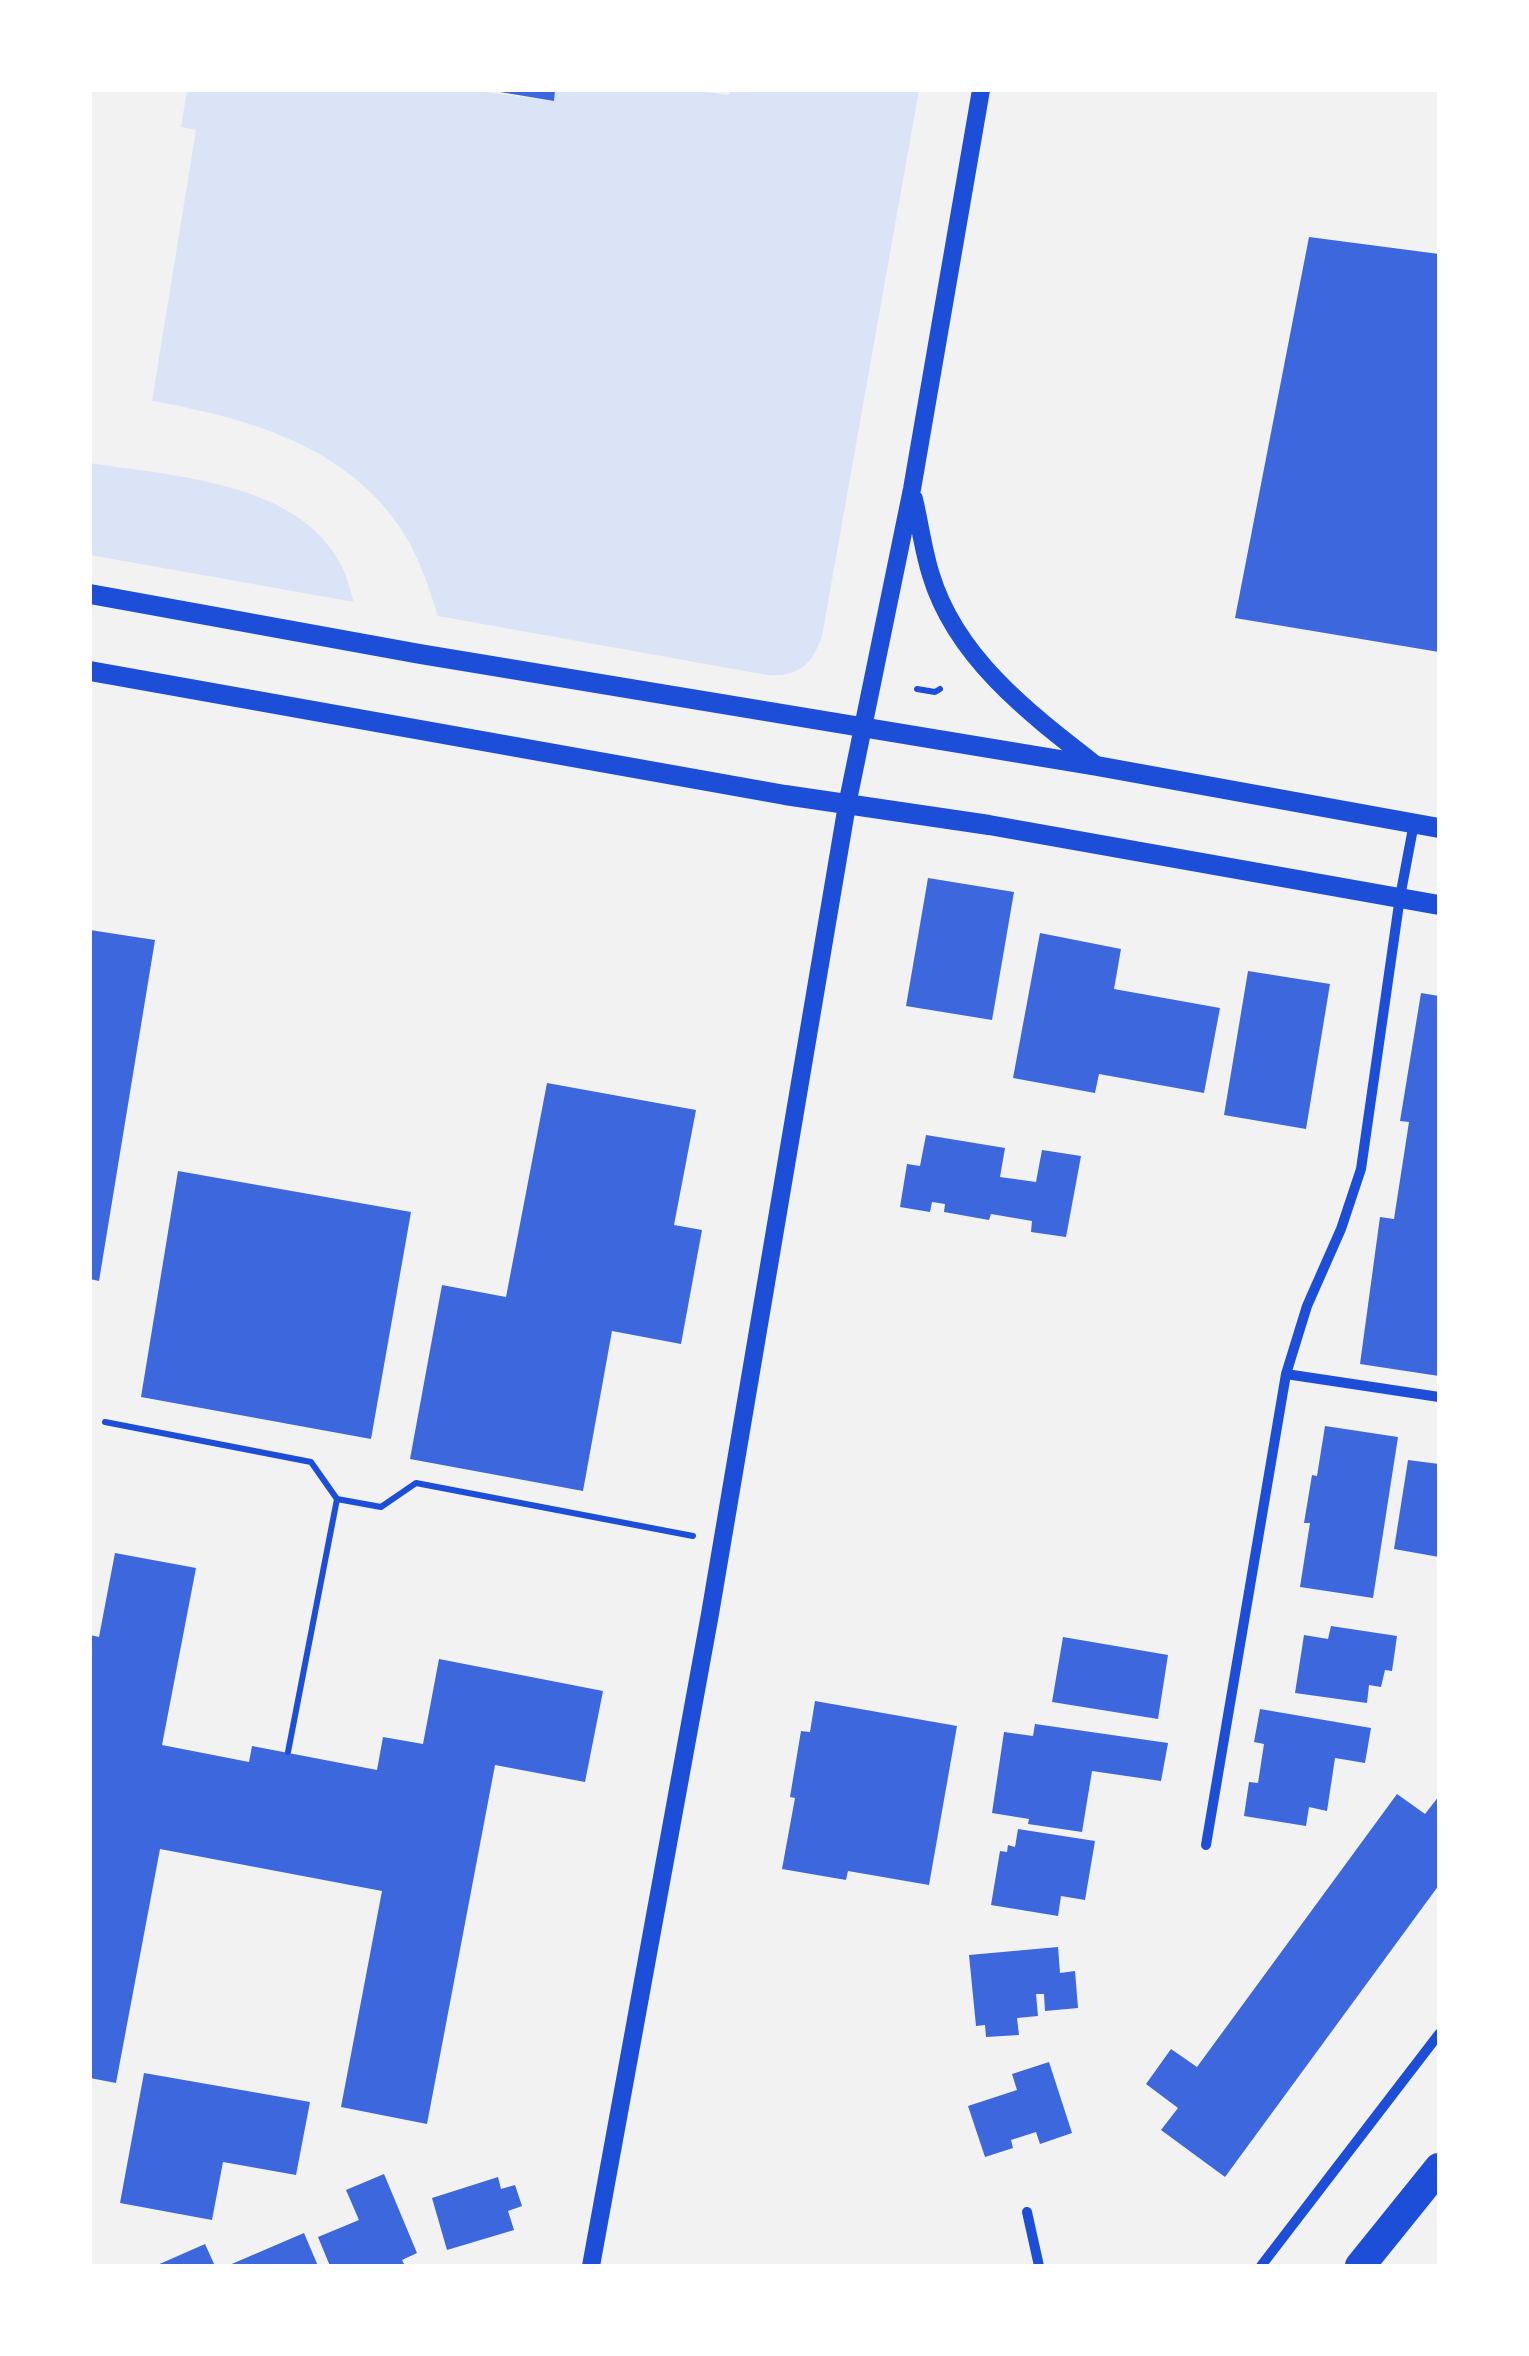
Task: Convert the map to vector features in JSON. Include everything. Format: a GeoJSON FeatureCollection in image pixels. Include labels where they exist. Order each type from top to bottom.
{"type":"FeatureCollection","features":[{"type":"Feature","properties":{"kind":"highway"},"geometry":{"type":"LineString","coordinates":[[1360,2266],[1439,2168]]}},
{"type":"Feature","properties":{"kind":"main road"},"geometry":{"type":"LineString","coordinates":[[90,594],[1439,828]]}},
{"type":"Feature","properties":{"kind":"main road"},"geometry":{"type":"LineString","coordinates":[[90,671],[847,806],[970,822],[1439,905]]}},
{"type":"Feature","properties":{"kind":"street"},"geometry":{"type":"LineString","coordinates":[[591,2266],[710,1614],[847,806],[912,488],[981,90]]}},
{"type":"Feature","properties":{"kind":"street"},"geometry":{"type":"LineString","coordinates":[[912,488],[932,578],[960,634],[991,676],[1041,723],[1097,766]]}},
{"type":"Feature","properties":{"kind":"street"},"geometry":{"type":"LineString","coordinates":[[1206,1845],[1286,1374],[1307,1306],[1341,1229],[1361,1169],[1414,823]]}},
{"type":"Feature","properties":{"kind":"street"},"geometry":{"type":"LineString","coordinates":[[1286,1374],[1439,1397]]}},
{"type":"Feature","properties":{"kind":"street"},"geometry":{"type":"LineString","coordinates":[[1261,2266],[1439,2034]]}},
{"type":"Feature","properties":{"kind":"street"},"geometry":{"type":"LineString","coordinates":[[1028,2212],[1039,2266]]}},
{"type":"Feature","properties":{"kind":"path"},"geometry":{"type":"LineString","coordinates":[[916,689],[938,691],[931,711]]}},
{"type":"Feature","properties":{"kind":"path"},"geometry":{"type":"LineString","coordinates":[[106,1422],[311,1462],[338,1500],[381,1507],[416,1483],[720,1542]]}},
{"type":"Feature","properties":{"kind":"path"},"geometry":{"type":"LineString","coordinates":[[288,1752],[338,1500]]}},
{"type":"Feature","properties":{"kind":"shaded area"},"geometry":{"type":"Polygon","coordinates":[[[187,90],[469,90],[553,101],[555,90],[690,90],[729,95],[731,90],[919,90],[822,636],[809,662],[788,674],[767,675],[438,616],[419,562],[403,532],[354,477],[292,440],[258,427],[152,401],[196,130],[181,127],[187,90]]]}},
{"type":"Feature","properties":{"kind":"shaded area"},"geometry":{"type":"Polygon","coordinates":[[[90,463],[230,487],[295,515],[321,537],[341,565],[354,602],[90,555],[90,463]]]}},
{"type":"Feature","properties":{"kind":"building"},"geometry":{"type":"Polygon","coordinates":[[[488,90],[555,90],[554,101],[488,90]]]}},
{"type":"Feature","properties":{"kind":"building"},"geometry":{"type":"Polygon","coordinates":[[[1309,237],[1439,254],[1439,652],[1235,618],[1309,237]]]}},
{"type":"Feature","properties":{"kind":"building"},"geometry":{"type":"Polygon","coordinates":[[[928,878],[1014,892],[992,1020],[906,1006],[928,878]]]}},
{"type":"Feature","properties":{"kind":"building"},"geometry":{"type":"Polygon","coordinates":[[[90,930],[155,940],[99,1281],[90,1279],[90,930]]]}},
{"type":"Feature","properties":{"kind":"building"},"geometry":{"type":"Polygon","coordinates":[[[1040,933],[1121,949],[1114,989],[1220,1008],[1204,1093],[1099,1074],[1095,1093],[1013,1078],[1040,933]]]}},
{"type":"Feature","properties":{"kind":"building"},"geometry":{"type":"Polygon","coordinates":[[[1248,971],[1330,984],[1306,1129],[1224,1115],[1248,971]]]}},
{"type":"Feature","properties":{"kind":"building"},"geometry":{"type":"Polygon","coordinates":[[[1421,993],[1439,996],[1439,1376],[1360,1364],[1380,1217],[1394,1219],[1409,1122],[1400,1121],[1421,993]]]}},
{"type":"Feature","properties":{"kind":"building"},"geometry":{"type":"Polygon","coordinates":[[[547,1083],[696,1110],[674,1225],[702,1230],[681,1344],[612,1331],[583,1491],[410,1459],[442,1285],[506,1297],[547,1083]]]}},
{"type":"Feature","properties":{"kind":"building"},"geometry":{"type":"Polygon","coordinates":[[[926,1135],[1005,1148],[1000,1177],[1036,1182],[1042,1150],[1081,1156],[1066,1237],[1031,1232],[1032,1221],[991,1214],[989,1220],[944,1212],[945,1204],[932,1202],[930,1212],[900,1207],[907,1164],[920,1166],[926,1135]]]}},
{"type":"Feature","properties":{"kind":"building"},"geometry":{"type":"Polygon","coordinates":[[[178,1171],[411,1212],[371,1439],[141,1397],[178,1171]]]}},
{"type":"Feature","properties":{"kind":"building"},"geometry":{"type":"Polygon","coordinates":[[[1325,1426],[1398,1437],[1373,1598],[1300,1587],[1310,1523],[1304,1523],[1325,1426]]]}},
{"type":"Feature","properties":{"kind":"building"},"geometry":{"type":"Polygon","coordinates":[[[1408,1460],[1439,1464],[1439,1557],[1394,1549],[1408,1460]]]}},
{"type":"Feature","properties":{"kind":"building"},"geometry":{"type":"Polygon","coordinates":[[[115,1553],[196,1568],[162,1745],[249,1762],[252,1746],[377,1770],[383,1737],[423,1744],[439,1659],[603,1691],[585,1782],[495,1765],[427,2124],[341,2107],[382,1891],[160,1849],[116,2083],[90,2078],[90,1635],[99,1637],[115,1553]]]}},
{"type":"Feature","properties":{"kind":"building"},"geometry":{"type":"Polygon","coordinates":[[[1331,1626],[1397,1636],[1392,1671],[1385,1670],[1381,1687],[1369,1685],[1367,1703],[1295,1693],[1304,1635],[1328,1639],[1331,1626]]]}},
{"type":"Feature","properties":{"kind":"building"},"geometry":{"type":"Polygon","coordinates":[[[1063,1637],[1168,1655],[1158,1719],[1052,1702],[1063,1637]]]}},
{"type":"Feature","properties":{"kind":"building"},"geometry":{"type":"Polygon","coordinates":[[[815,1701],[957,1726],[929,1885],[848,1871],[846,1880],[782,1869],[795,1798],[790,1797],[801,1731],[810,1732],[815,1701]]]}},
{"type":"Feature","properties":{"kind":"building"},"geometry":{"type":"Polygon","coordinates":[[[1260,1709],[1371,1728],[1365,1763],[1335,1758],[1327,1811],[1309,1807],[1306,1826],[1244,1816],[1249,1782],[1258,1783],[1264,1744],[1254,1742],[1260,1709]]]}},
{"type":"Feature","properties":{"kind":"building"},"geometry":{"type":"Polygon","coordinates":[[[1035,1724],[1168,1743],[1161,1781],[1092,1771],[1082,1832],[1028,1824],[1029,1819],[992,1813],[1004,1732],[1033,1736],[1035,1724]]]}},
{"type":"Feature","properties":{"kind":"building"},"geometry":{"type":"Polygon","coordinates":[[[1397,1794],[1425,1814],[1439,1796],[1439,1885],[1225,2177],[1161,2130],[1178,2108],[1146,2084],[1171,2049],[1197,2067],[1397,1794]]]}},
{"type":"Feature","properties":{"kind":"building"},"geometry":{"type":"Polygon","coordinates":[[[1018,1829],[1095,1841],[1085,1900],[1061,1896],[1058,1916],[991,1905],[1000,1851],[1007,1852],[1008,1845],[1015,1847],[1018,1829]]]}},
{"type":"Feature","properties":{"kind":"building"},"geometry":{"type":"Polygon","coordinates":[[[1058,1947],[1060,1973],[1075,1971],[1078,2008],[1045,2011],[1044,1994],[1036,1994],[1038,2016],[1017,2018],[1019,2035],[986,2037],[985,2025],[976,2026],[969,1955],[1058,1947]]]}},
{"type":"Feature","properties":{"kind":"building"},"geometry":{"type":"Polygon","coordinates":[[[1049,2062],[1072,2133],[1040,2144],[1036,2132],[1011,2140],[1013,2148],[985,2157],[968,2106],[1017,2090],[1012,2074],[1049,2062]]]}},
{"type":"Feature","properties":{"kind":"building"},"geometry":{"type":"Polygon","coordinates":[[[144,2073],[310,2102],[296,2175],[223,2162],[212,2220],[120,2203],[144,2073]]]}},
{"type":"Feature","properties":{"kind":"building"},"geometry":{"type":"Polygon","coordinates":[[[384,2174],[417,2253],[402,2260],[405,2266],[330,2266],[318,2237],[359,2220],[346,2190],[384,2174]]]}},
{"type":"Feature","properties":{"kind":"building"},"geometry":{"type":"Polygon","coordinates":[[[498,2177],[501,2189],[515,2185],[522,2206],[508,2211],[514,2230],[447,2250],[432,2198],[498,2177]]]}},
{"type":"Feature","properties":{"kind":"building"},"geometry":{"type":"Polygon","coordinates":[[[304,2233],[318,2266],[227,2266],[304,2233]]]}},
{"type":"Feature","properties":{"kind":"building"},"geometry":{"type":"Polygon","coordinates":[[[205,2244],[215,2266],[155,2266],[205,2244]]]}}]}
